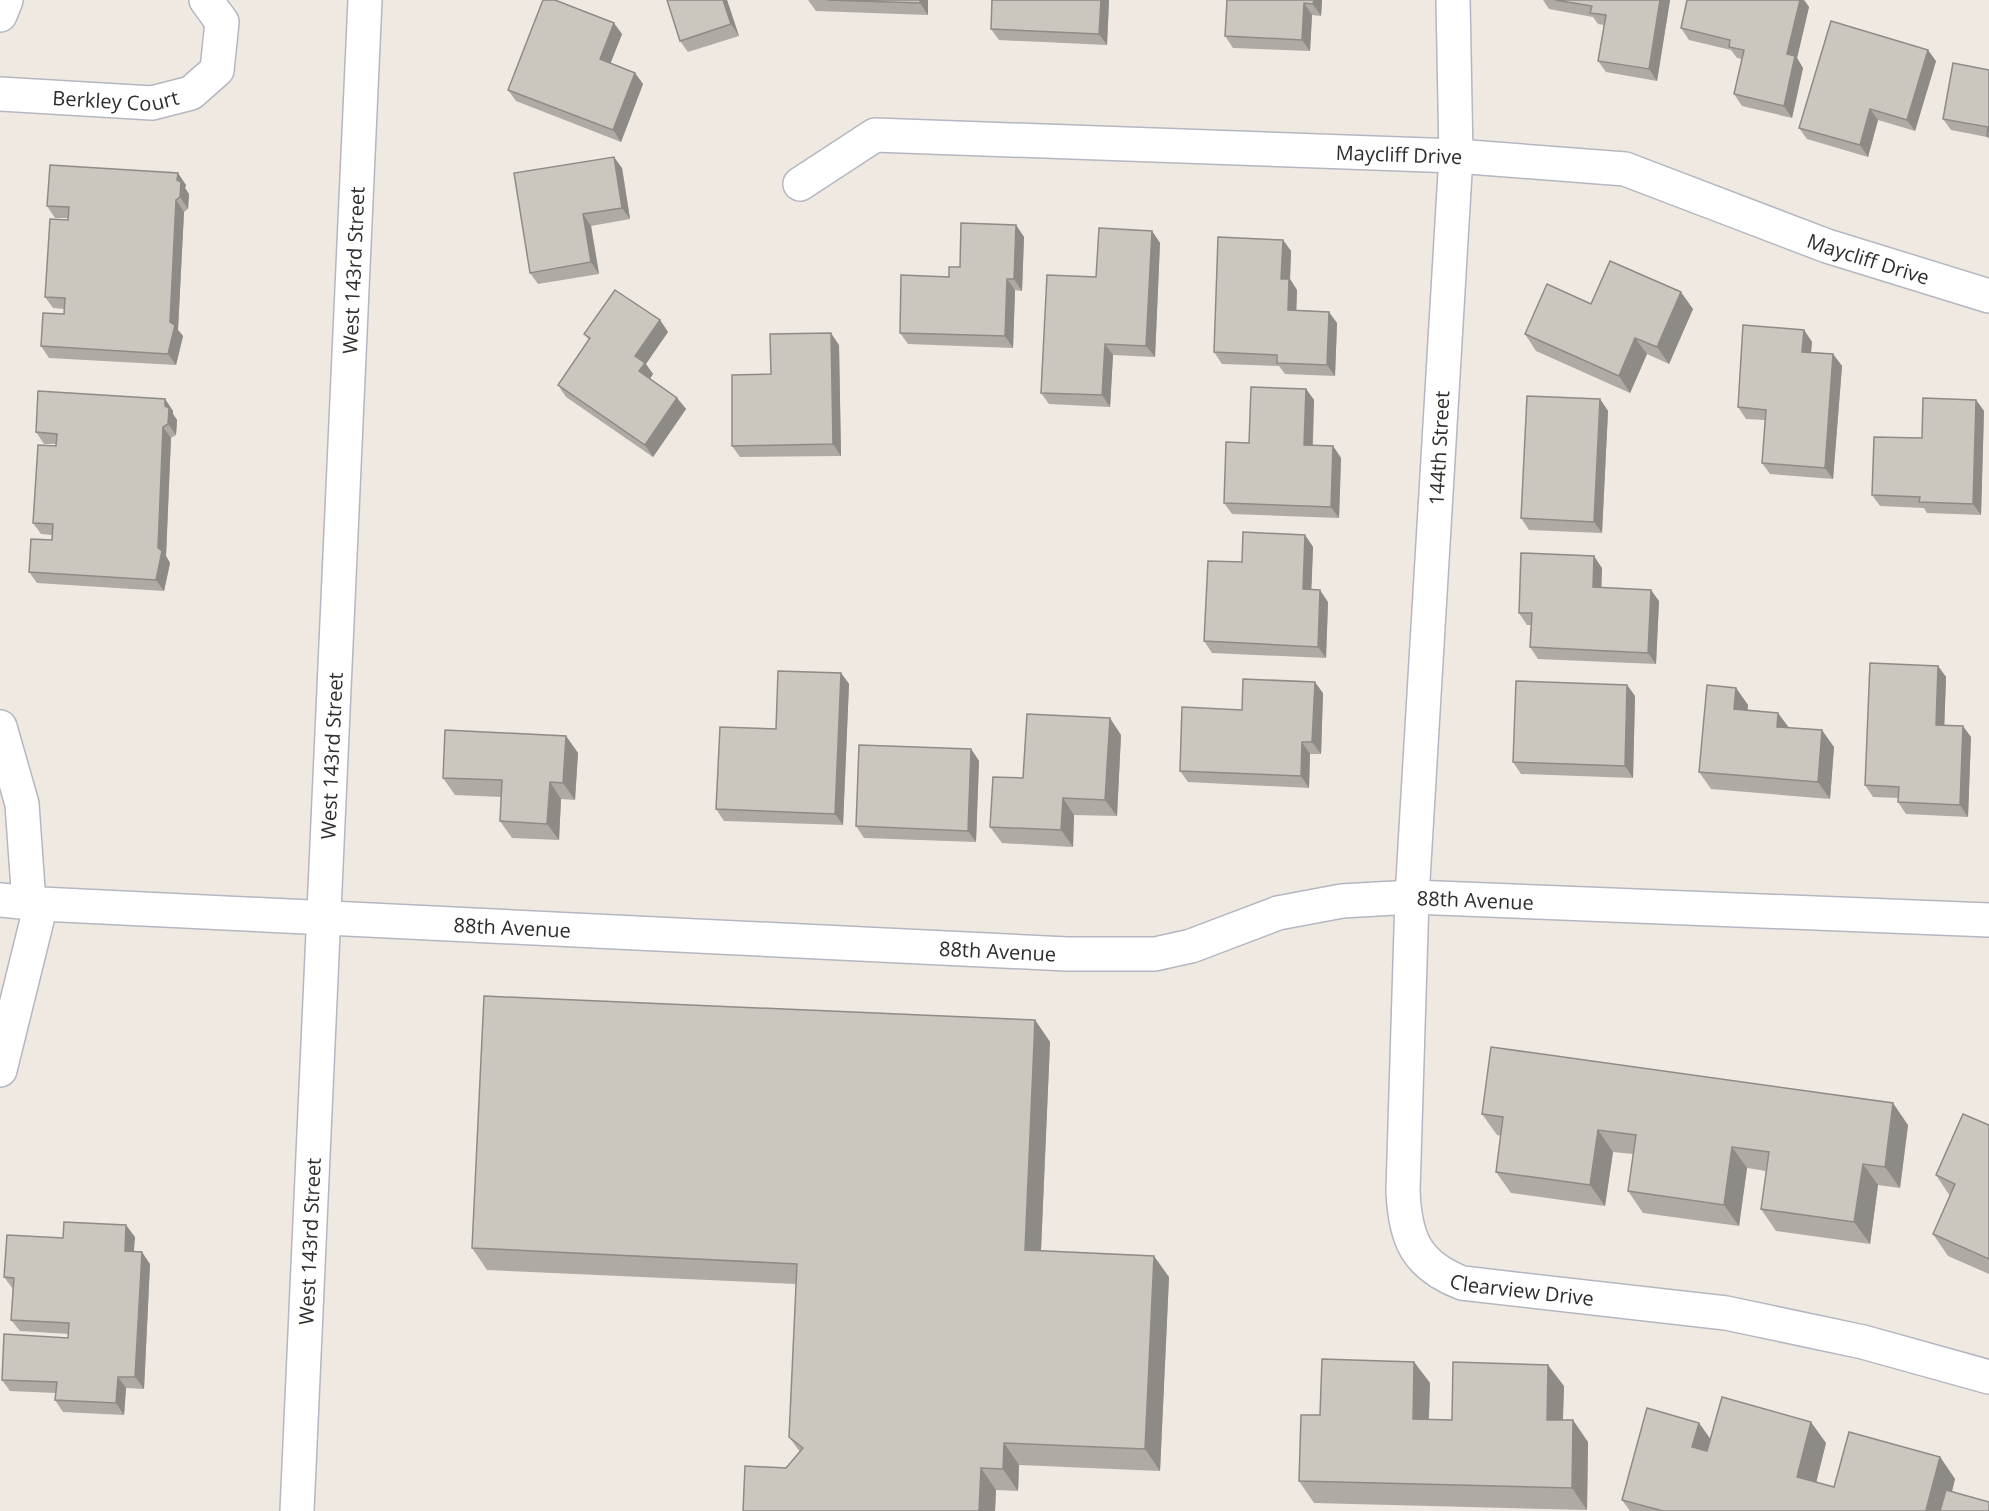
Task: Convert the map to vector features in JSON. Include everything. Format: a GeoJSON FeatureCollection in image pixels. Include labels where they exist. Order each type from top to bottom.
{"type":"FeatureCollection","features":[{"type":"Feature","properties":{"kind":"street"},"geometry":{"type":"LineString","coordinates":[[0,15],[6,0]]}},
{"type":"Feature","properties":{"kind":"street","name":"Berkley Court"},"geometry":{"type":"LineString","coordinates":[[0,94],[152,103],[191,93],[217,70],[222,22],[206,0]]}},
{"type":"Feature","properties":{"kind":"street","name":"West 143rd Street"},"geometry":{"type":"LineString","coordinates":[[297,1511],[365,0]]}},
{"type":"Feature","properties":{"kind":"street","name":"144th Street"},"geometry":{"type":"LineString","coordinates":[[1412,897],[1456,156],[1453,0]]}},
{"type":"Feature","properties":{"kind":"street","name":"Maycliff Drive"},"geometry":{"type":"LineString","coordinates":[[800,184],[875,135],[1456,156],[1625,169],[1827,246],[1989,296]]}},
{"type":"Feature","properties":{"kind":"street"},"geometry":{"type":"LineString","coordinates":[[0,726],[22,804],[23,902],[0,1070]]}},
{"type":"Feature","properties":{"kind":"street","name":"88th Avenue"},"geometry":{"type":"LineString","coordinates":[[23,902],[1067,954],[1155,954],[1191,946],[1278,913],[1342,901],[1412,897],[1989,920]]}},
{"type":"Feature","properties":{"kind":"street","name":"Clearview Drive"},"geometry":{"type":"LineString","coordinates":[[1412,897],[1404,1211],[1408,1234],[1421,1258],[1439,1275],[1484,1288],[1726,1313],[1863,1342],[1989,1377]]}},
{"type":"Feature","properties":{"kind":"building"},"geometry":{"type":"Polygon","coordinates":[[[543,0],[555,0],[614,23],[600,59],[635,73],[613,130],[508,90],[543,0]]]}},
{"type":"Feature","properties":{"kind":"building"},"geometry":{"type":"Polygon","coordinates":[[[667,0],[723,0],[731,24],[680,41],[667,0]]]}},
{"type":"Feature","properties":{"kind":"building"},"geometry":{"type":"Polygon","coordinates":[[[828,0],[920,0],[920,3],[828,0]]]}},
{"type":"Feature","properties":{"kind":"building"},"geometry":{"type":"Polygon","coordinates":[[[992,0],[1101,0],[1099,34],[991,29],[992,0]]]}},
{"type":"Feature","properties":{"kind":"building"},"geometry":{"type":"Polygon","coordinates":[[[1227,0],[1314,0],[1313,4],[1304,3],[1302,40],[1225,36],[1227,0]]]}},
{"type":"Feature","properties":{"kind":"building"},"geometry":{"type":"Polygon","coordinates":[[[1555,0],[1660,0],[1649,69],[1598,61],[1606,15],[1590,13],[1592,6],[1555,0]]]}},
{"type":"Feature","properties":{"kind":"building"},"geometry":{"type":"Polygon","coordinates":[[[1687,0],[1800,0],[1787,54],[1795,56],[1784,106],[1734,94],[1744,50],[1729,47],[1730,40],[1681,28],[1687,0]]]}},
{"type":"Feature","properties":{"kind":"building"},"geometry":{"type":"Polygon","coordinates":[[[1831,21],[1928,50],[1907,120],[1870,109],[1860,145],[1799,128],[1831,21]]]}},
{"type":"Feature","properties":{"kind":"building"},"geometry":{"type":"Polygon","coordinates":[[[1953,63],[1989,70],[1989,136],[1987,136],[1988,127],[1943,119],[1953,63]]]}},
{"type":"Feature","properties":{"kind":"building"},"geometry":{"type":"Polygon","coordinates":[[[614,157],[622,208],[583,214],[591,262],[530,273],[514,173],[614,157]]]}},
{"type":"Feature","properties":{"kind":"building"},"geometry":{"type":"Polygon","coordinates":[[[50,165],[178,173],[177,180],[181,182],[180,197],[176,200],[170,322],[175,325],[168,354],[41,346],[43,313],[64,314],[65,298],[45,297],[50,219],[68,220],[69,207],[47,206],[50,165]]]}},
{"type":"Feature","properties":{"kind":"building"},"geometry":{"type":"Polygon","coordinates":[[[961,223],[1016,225],[1014,279],[1007,279],[1005,336],[900,333],[901,275],[949,277],[949,267],[960,267],[961,223]]]}},
{"type":"Feature","properties":{"kind":"building"},"geometry":{"type":"Polygon","coordinates":[[[1099,228],[1152,231],[1146,346],[1105,344],[1102,395],[1041,393],[1047,275],[1096,277],[1099,228]]]}},
{"type":"Feature","properties":{"kind":"building"},"geometry":{"type":"Polygon","coordinates":[[[1218,237],[1283,240],[1281,279],[1289,279],[1288,310],[1329,312],[1327,365],[1277,363],[1277,355],[1214,352],[1218,237]]]}},
{"type":"Feature","properties":{"kind":"building"},"geometry":{"type":"Polygon","coordinates":[[[1610,261],[1681,292],[1657,347],[1635,338],[1619,376],[1525,334],[1547,284],[1591,304],[1610,261]]]}},
{"type":"Feature","properties":{"kind":"building"},"geometry":{"type":"Polygon","coordinates":[[[615,290],[660,320],[635,356],[645,363],[639,371],[677,398],[645,445],[558,385],[590,338],[584,334],[615,290]]]}},
{"type":"Feature","properties":{"kind":"building"},"geometry":{"type":"Polygon","coordinates":[[[1743,325],[1804,330],[1802,352],[1833,354],[1825,468],[1762,463],[1766,410],[1738,407],[1743,325]]]}},
{"type":"Feature","properties":{"kind":"building"},"geometry":{"type":"Polygon","coordinates":[[[831,333],[833,444],[732,446],[732,375],[771,374],[770,334],[831,333]]]}},
{"type":"Feature","properties":{"kind":"building"},"geometry":{"type":"Polygon","coordinates":[[[1251,387],[1306,389],[1304,445],[1333,446],[1331,507],[1224,503],[1226,442],[1249,443],[1251,387]]]}},
{"type":"Feature","properties":{"kind":"building"},"geometry":{"type":"Polygon","coordinates":[[[38,391],[165,399],[165,406],[169,408],[168,424],[163,427],[158,548],[162,551],[156,580],[29,572],[31,539],[52,540],[53,524],[33,523],[38,445],[56,446],[57,434],[36,432],[38,391]]]}},
{"type":"Feature","properties":{"kind":"building"},"geometry":{"type":"Polygon","coordinates":[[[1527,396],[1600,399],[1594,522],[1521,518],[1527,396]]]}},
{"type":"Feature","properties":{"kind":"building"},"geometry":{"type":"Polygon","coordinates":[[[1923,398],[1976,400],[1973,504],[1919,502],[1920,497],[1872,495],[1874,437],[1922,438],[1923,398]]]}},
{"type":"Feature","properties":{"kind":"building"},"geometry":{"type":"Polygon","coordinates":[[[1243,532],[1305,535],[1303,589],[1320,590],[1318,647],[1204,641],[1208,561],[1242,562],[1243,532]]]}},
{"type":"Feature","properties":{"kind":"building"},"geometry":{"type":"Polygon","coordinates":[[[1521,553],[1594,556],[1593,587],[1651,590],[1648,653],[1530,647],[1532,613],[1519,613],[1521,553]]]}},
{"type":"Feature","properties":{"kind":"building"},"geometry":{"type":"Polygon","coordinates":[[[1870,663],[1938,666],[1936,725],[1963,726],[1960,805],[1898,802],[1899,787],[1865,785],[1870,663]]]}},
{"type":"Feature","properties":{"kind":"building"},"geometry":{"type":"Polygon","coordinates":[[[778,671],[841,673],[835,814],[716,809],[720,727],[776,729],[778,671]]]}},
{"type":"Feature","properties":{"kind":"building"},"geometry":{"type":"Polygon","coordinates":[[[1243,679],[1315,682],[1312,742],[1302,742],[1301,776],[1180,771],[1182,707],[1242,710],[1243,679]]]}},
{"type":"Feature","properties":{"kind":"building"},"geometry":{"type":"Polygon","coordinates":[[[1516,681],[1627,685],[1625,766],[1513,762],[1516,681]]]}},
{"type":"Feature","properties":{"kind":"building"},"geometry":{"type":"Polygon","coordinates":[[[1707,685],[1736,688],[1734,709],[1778,713],[1777,727],[1822,730],[1818,782],[1699,772],[1707,685]]]}},
{"type":"Feature","properties":{"kind":"building"},"geometry":{"type":"Polygon","coordinates":[[[1027,714],[1110,718],[1105,800],[1063,798],[1061,830],[990,827],[993,777],[1023,778],[1027,714]]]}},
{"type":"Feature","properties":{"kind":"building"},"geometry":{"type":"Polygon","coordinates":[[[445,730],[566,736],[563,783],[550,782],[547,824],[500,821],[502,780],[443,778],[445,730]]]}},
{"type":"Feature","properties":{"kind":"building"},"geometry":{"type":"Polygon","coordinates":[[[859,745],[971,749],[968,831],[856,826],[859,745]]]}},
{"type":"Feature","properties":{"kind":"building"},"geometry":{"type":"Polygon","coordinates":[[[484,996],[1035,1020],[1025,1250],[1154,1256],[1145,1449],[1004,1443],[1003,1469],[981,1468],[979,1511],[743,1511],[745,1466],[786,1468],[803,1448],[789,1437],[797,1264],[472,1248],[484,996]]]}},
{"type":"Feature","properties":{"kind":"building"},"geometry":{"type":"Polygon","coordinates":[[[1491,1047],[1893,1103],[1885,1167],[1863,1164],[1854,1222],[1761,1209],[1769,1152],[1732,1147],[1724,1205],[1628,1191],[1636,1135],[1598,1130],[1590,1185],[1496,1172],[1503,1117],[1482,1114],[1491,1047]]]}},
{"type":"Feature","properties":{"kind":"building"},"geometry":{"type":"Polygon","coordinates":[[[1963,1114],[1989,1125],[1989,1259],[1933,1234],[1955,1184],[1936,1175],[1963,1114]]]}},
{"type":"Feature","properties":{"kind":"building"},"geometry":{"type":"Polygon","coordinates":[[[64,1222],[126,1225],[125,1251],[142,1252],[135,1377],[118,1377],[116,1403],[55,1400],[57,1382],[2,1380],[4,1334],[68,1338],[69,1323],[11,1320],[14,1278],[4,1277],[7,1235],[63,1238],[64,1222]]]}},
{"type":"Feature","properties":{"kind":"building"},"geometry":{"type":"Polygon","coordinates":[[[1322,1359],[1414,1362],[1413,1419],[1452,1420],[1453,1362],[1548,1365],[1547,1420],[1573,1420],[1572,1488],[1299,1481],[1301,1415],[1320,1415],[1322,1359]]]}},
{"type":"Feature","properties":{"kind":"building"},"geometry":{"type":"Polygon","coordinates":[[[1722,1397],[1811,1422],[1797,1477],[1834,1487],[1849,1432],[1940,1457],[1926,1510],[1929,1511],[1663,1511],[1622,1500],[1647,1408],[1699,1423],[1692,1447],[1707,1451],[1722,1397]]]}},
{"type":"Feature","properties":{"kind":"building"},"geometry":{"type":"Polygon","coordinates":[[[1946,1490],[1989,1502],[1989,1511],[1940,1511],[1946,1490]]]}}]}
